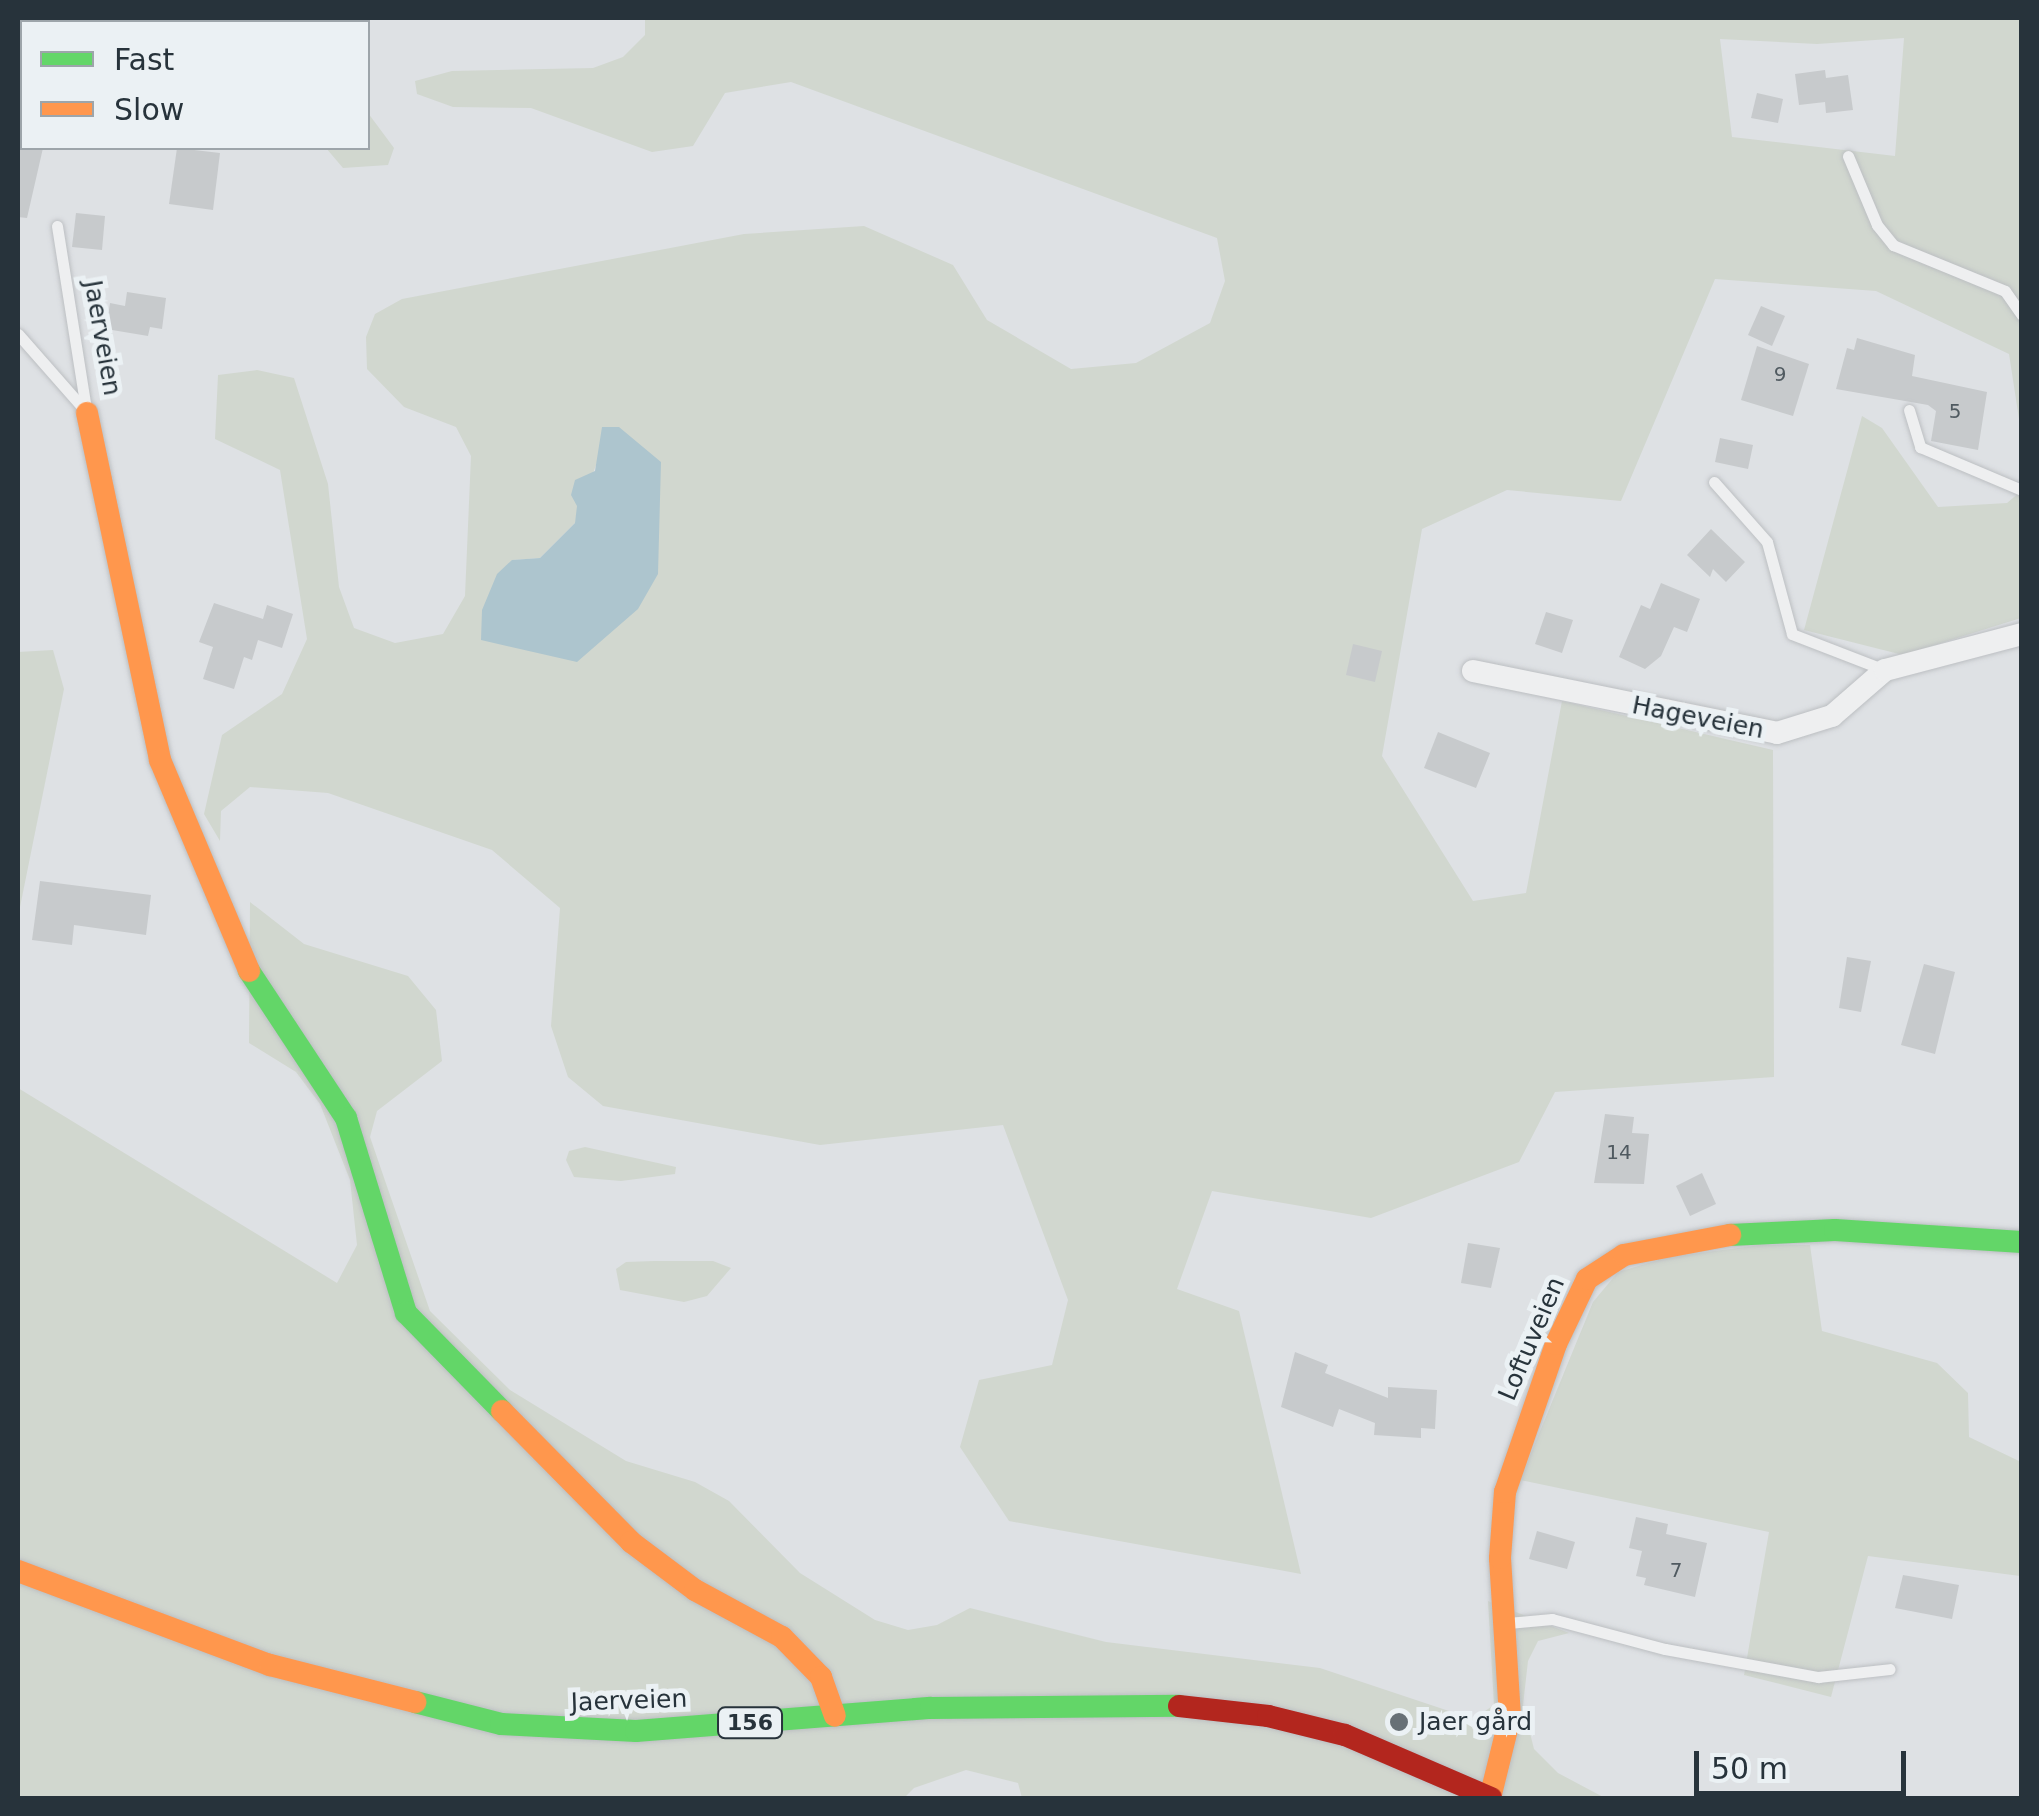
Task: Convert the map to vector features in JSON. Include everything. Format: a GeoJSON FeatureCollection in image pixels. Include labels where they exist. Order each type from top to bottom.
{"type":"FeatureCollection","features":[{"type":"Feature","properties":{"kind":"street"},"geometry":{"type":"LineString","coordinates":[[87,413],[160,760],[249,970],[346,1118],[406,1313],[632,1542],[695,1590],[782,1637],[821,1677],[835,1716]]}},
{"type":"Feature","properties":{"kind":"street","name":"Hageveien"},"geometry":{"type":"LineString","coordinates":[[1472,671],[1777,733],[1832,716],[1885,670],[2022,634]]}},
{"type":"Feature","properties":{"kind":"street","name":"Loftuveien"},"geometry":{"type":"LineString","coordinates":[[1491,1798],[1510,1718],[1508,1623],[1500,1558],[1505,1492],[1569,1310],[1596,1270],[1669,1243],[1760,1232],[2022,1242]]}},
{"type":"Feature","properties":{"kind":"street","name":"Jaerveien"},"geometry":{"type":"LineString","coordinates":[[18,1571],[270,1665],[501,1724],[636,1731],[835,1716],[1166,1704],[1268,1716],[1388,1751],[1491,1798]]}},
{"type":"Feature","properties":{"kind":"lane"},"geometry":{"type":"LineString","coordinates":[[1848,156],[1877,225],[1893,245],[2005,292],[2022,315]]}},
{"type":"Feature","properties":{"kind":"lane","name":"Jaerveien"},"geometry":{"type":"LineString","coordinates":[[57,226],[87,413]]}},
{"type":"Feature","properties":{"kind":"lane","name":"Jaerveien"},"geometry":{"type":"LineString","coordinates":[[18,334],[87,413]]}},
{"type":"Feature","properties":{"kind":"lane"},"geometry":{"type":"LineString","coordinates":[[1909,410],[1912,433],[1928,452],[2022,490]]}},
{"type":"Feature","properties":{"kind":"lane"},"geometry":{"type":"LineString","coordinates":[[1714,482],[1767,542],[1792,634],[1885,670]]}},
{"type":"Feature","properties":{"kind":"lane"},"geometry":{"type":"LineString","coordinates":[[1508,1623],[1552,1619],[1665,1649],[1818,1677],[1890,1668]]}},
{"type":"Feature","properties":{"kind":"shaded area"},"geometry":{"type":"Polygon","coordinates":[[[18,18],[211,20],[20,20],[20,62],[18,18]]]}},
{"type":"Feature","properties":{"kind":"shaded area"},"geometry":{"type":"Polygon","coordinates":[[[645,18],[2021,18],[2021,432],[2009,354],[1876,291],[1715,279],[1621,501],[1507,490],[1422,529],[1382,756],[1473,901],[1526,893],[1562,701],[1773,750],[1774,1077],[1555,1092],[1519,1162],[1371,1218],[1212,1191],[1177,1289],[1239,1311],[1301,1574],[1009,1521],[960,1447],[979,1380],[1052,1365],[1068,1300],[1003,1125],[820,1145],[603,1106],[568,1077],[551,1026],[560,908],[492,850],[328,793],[250,787],[221,811],[220,841],[204,814],[222,735],[282,694],[307,639],[280,470],[215,439],[218,375],[257,370],[294,378],[328,484],[339,587],[354,628],[395,643],[443,634],[465,596],[471,456],[456,427],[404,407],[367,369],[366,337],[375,314],[402,299],[744,234],[864,226],[953,265],[987,320],[1071,369],[1136,363],[1210,323],[1225,281],[1217,238],[791,82],[725,93],[693,146],[652,152],[531,108],[453,107],[417,94],[415,81],[452,71],[593,68],[623,57],[645,35],[645,18]],[[1904,38],[1817,44],[1720,39],[1732,137],[1895,156],[1904,38]],[[600,454],[575,523],[540,558],[512,560],[577,662],[600,454]]]}},
{"type":"Feature","properties":{"kind":"shaded area"},"geometry":{"type":"Polygon","coordinates":[[[370,116],[394,148],[388,165],[343,168],[328,150],[370,150],[370,116]]]}},
{"type":"Feature","properties":{"kind":"shaded area"},"geometry":{"type":"Polygon","coordinates":[[[1862,416],[1882,428],[1938,507],[2007,503],[2021,491],[2021,618],[1903,655],[1804,630],[1862,416]]]}},
{"type":"Feature","properties":{"kind":"shaded area"},"geometry":{"type":"Polygon","coordinates":[[[53,650],[64,689],[18,917],[18,652],[53,650]]]}},
{"type":"Feature","properties":{"kind":"shaded area"},"geometry":{"type":"Polygon","coordinates":[[[250,902],[304,944],[408,976],[436,1010],[442,1061],[377,1111],[370,1137],[430,1311],[510,1390],[626,1461],[695,1482],[729,1501],[800,1573],[875,1620],[908,1630],[937,1625],[970,1608],[1106,1642],[1320,1668],[1473,1719],[1494,1705],[1488,1601],[1569,1633],[1538,1641],[1528,1661],[1523,1705],[1534,1749],[1558,1773],[1605,1798],[1022,1798],[1018,1783],[966,1770],[914,1788],[904,1798],[18,1798],[18,1088],[337,1283],[357,1245],[350,1180],[320,1104],[296,1072],[249,1043],[250,902]]]}},
{"type":"Feature","properties":{"kind":"shaded area"},"geometry":{"type":"Polygon","coordinates":[[[585,1147],[676,1167],[675,1174],[621,1181],[574,1177],[566,1160],[569,1151],[585,1147]]]}},
{"type":"Feature","properties":{"kind":"shaded area"},"geometry":{"type":"Polygon","coordinates":[[[1761,1245],[1810,1245],[1822,1331],[1937,1363],[1968,1393],[1969,1437],[2021,1462],[2020,1576],[1868,1556],[1831,1697],[1744,1675],[1769,1532],[1520,1480],[1593,1302],[1618,1272],[1669,1257],[1761,1245]]]}},
{"type":"Feature","properties":{"kind":"shaded area"},"geometry":{"type":"Polygon","coordinates":[[[713,1261],[731,1268],[707,1296],[684,1302],[620,1290],[616,1269],[626,1262],[713,1261]]]}},
{"type":"Feature","properties":{"kind":"water"},"geometry":{"type":"Polygon","coordinates":[[[602,427],[619,427],[661,462],[658,574],[638,609],[577,662],[481,640],[482,610],[497,574],[512,560],[540,558],[575,523],[577,506],[571,495],[575,480],[595,471],[602,427]]]}},
{"type":"Feature","properties":{"kind":"building"},"geometry":{"type":"Polygon","coordinates":[[[1825,70],[1826,78],[1848,75],[1853,110],[1826,113],[1825,102],[1799,105],[1795,74],[1825,70]]]}},
{"type":"Feature","properties":{"kind":"building"},"geometry":{"type":"Polygon","coordinates":[[[1757,93],[1783,99],[1778,123],[1751,118],[1757,93]]]}},
{"type":"Feature","properties":{"kind":"building"},"geometry":{"type":"Polygon","coordinates":[[[18,148],[43,150],[27,218],[18,217],[18,148]]]}},
{"type":"Feature","properties":{"kind":"building"},"geometry":{"type":"Polygon","coordinates":[[[177,150],[220,153],[213,210],[169,204],[177,150]]]}},
{"type":"Feature","properties":{"kind":"building"},"geometry":{"type":"Polygon","coordinates":[[[76,213],[105,216],[102,250],[72,247],[76,213]]]}},
{"type":"Feature","properties":{"kind":"building"},"geometry":{"type":"Polygon","coordinates":[[[127,292],[166,298],[162,329],[150,327],[148,336],[106,329],[110,303],[125,306],[127,292]]]}},
{"type":"Feature","properties":{"kind":"building"},"geometry":{"type":"Polygon","coordinates":[[[1761,306],[1785,316],[1772,346],[1748,335],[1761,306]]]}},
{"type":"Feature","properties":{"kind":"building"},"geometry":{"type":"Polygon","coordinates":[[[1857,338],[1915,355],[1912,376],[1987,392],[1978,450],[1931,441],[1936,411],[1928,405],[1836,389],[1847,348],[1854,350],[1857,338]]]}},
{"type":"Feature","properties":{"kind":"building"},"geometry":{"type":"Polygon","coordinates":[[[1757,346],[1809,364],[1793,416],[1741,400],[1757,346]]]}},
{"type":"Feature","properties":{"kind":"building"},"geometry":{"type":"Polygon","coordinates":[[[1720,438],[1753,445],[1748,469],[1715,462],[1720,438]]]}},
{"type":"Feature","properties":{"kind":"building"},"geometry":{"type":"Polygon","coordinates":[[[1711,529],[1745,562],[1726,582],[1713,569],[1710,577],[1687,555],[1711,529]]]}},
{"type":"Feature","properties":{"kind":"building"},"geometry":{"type":"Polygon","coordinates":[[[1661,583],[1700,599],[1687,632],[1674,627],[1661,656],[1645,669],[1619,657],[1641,605],[1650,609],[1661,583]]]}},
{"type":"Feature","properties":{"kind":"building"},"geometry":{"type":"Polygon","coordinates":[[[214,603],[263,619],[267,605],[293,614],[282,648],[258,640],[252,660],[244,657],[234,689],[203,679],[213,647],[199,642],[214,603]]]}},
{"type":"Feature","properties":{"kind":"building"},"geometry":{"type":"Polygon","coordinates":[[[1546,612],[1573,620],[1562,653],[1535,644],[1546,612]]]}},
{"type":"Feature","properties":{"kind":"building"},"geometry":{"type":"Polygon","coordinates":[[[1353,644],[1382,651],[1375,682],[1346,675],[1353,644]]]}},
{"type":"Feature","properties":{"kind":"building"},"geometry":{"type":"Polygon","coordinates":[[[1438,732],[1490,753],[1476,788],[1424,768],[1438,732]]]}},
{"type":"Feature","properties":{"kind":"building"},"geometry":{"type":"Polygon","coordinates":[[[40,881],[151,895],[146,935],[74,925],[72,945],[32,940],[40,881]]]}},
{"type":"Feature","properties":{"kind":"building"},"geometry":{"type":"Polygon","coordinates":[[[1847,957],[1871,961],[1861,1012],[1839,1008],[1847,957]]]}},
{"type":"Feature","properties":{"kind":"building"},"geometry":{"type":"Polygon","coordinates":[[[1924,964],[1955,972],[1935,1054],[1901,1045],[1924,964]]]}},
{"type":"Feature","properties":{"kind":"building"},"geometry":{"type":"Polygon","coordinates":[[[1605,1114],[1634,1117],[1632,1133],[1649,1134],[1644,1184],[1594,1183],[1605,1114]]]}},
{"type":"Feature","properties":{"kind":"building"},"geometry":{"type":"Polygon","coordinates":[[[1702,1173],[1716,1204],[1690,1216],[1676,1186],[1702,1173]]]}},
{"type":"Feature","properties":{"kind":"building"},"geometry":{"type":"Polygon","coordinates":[[[1468,1243],[1500,1248],[1491,1288],[1461,1283],[1468,1243]]]}},
{"type":"Feature","properties":{"kind":"building"},"geometry":{"type":"Polygon","coordinates":[[[1295,1352],[1328,1365],[1325,1373],[1388,1398],[1388,1387],[1437,1390],[1435,1429],[1421,1428],[1421,1438],[1374,1435],[1375,1423],[1339,1409],[1333,1427],[1281,1407],[1295,1352]]]}},
{"type":"Feature","properties":{"kind":"building"},"geometry":{"type":"Polygon","coordinates":[[[1636,1517],[1668,1524],[1666,1534],[1707,1543],[1695,1597],[1644,1585],[1646,1578],[1636,1576],[1642,1551],[1629,1548],[1636,1517]]]}},
{"type":"Feature","properties":{"kind":"building"},"geometry":{"type":"Polygon","coordinates":[[[1537,1531],[1575,1542],[1567,1569],[1529,1559],[1537,1531]]]}},
{"type":"Feature","properties":{"kind":"building"},"geometry":{"type":"Polygon","coordinates":[[[1903,1575],[1959,1585],[1952,1619],[1895,1608],[1903,1575]]]}},
{"type":"Feature","properties":{"kind":"traffic: fast"},"geometry":{"type":"LineString","coordinates":[[249,971],[346,1118],[406,1313],[502,1411]]}},
{"type":"Feature","properties":{"kind":"traffic: fast"},"geometry":{"type":"LineString","coordinates":[[1730,1235],[1835,1230],[2022,1242]]}},
{"type":"Feature","properties":{"kind":"traffic: fast"},"geometry":{"type":"LineString","coordinates":[[415,1702],[501,1724],[636,1731],[931,1708],[1179,1706]]}},
{"type":"Feature","properties":{"kind":"traffic: slow"},"geometry":{"type":"LineString","coordinates":[[87,413],[160,760],[249,971]]}},
{"type":"Feature","properties":{"kind":"traffic: slow"},"geometry":{"type":"LineString","coordinates":[[1490,1798],[1510,1717],[1500,1558],[1505,1492],[1556,1344],[1587,1279],[1624,1255],[1730,1235]]}},
{"type":"Feature","properties":{"kind":"traffic: slow"},"geometry":{"type":"LineString","coordinates":[[502,1411],[631,1542],[695,1590],[782,1637],[821,1677],[835,1716]]}},
{"type":"Feature","properties":{"kind":"traffic: slow"},"geometry":{"type":"LineString","coordinates":[[18,1571],[270,1665],[415,1702]]}},
{"type":"Feature","properties":{"kind":"traffic: jam"},"geometry":{"type":"LineString","coordinates":[[1179,1706],[1268,1716],[1345,1735],[1491,1798]]}},
{"type":"Feature","properties":{"kind":"place","name":"Jaer gård"},"geometry":{"type":"Point","coordinates":[1399,1722]}}]}
